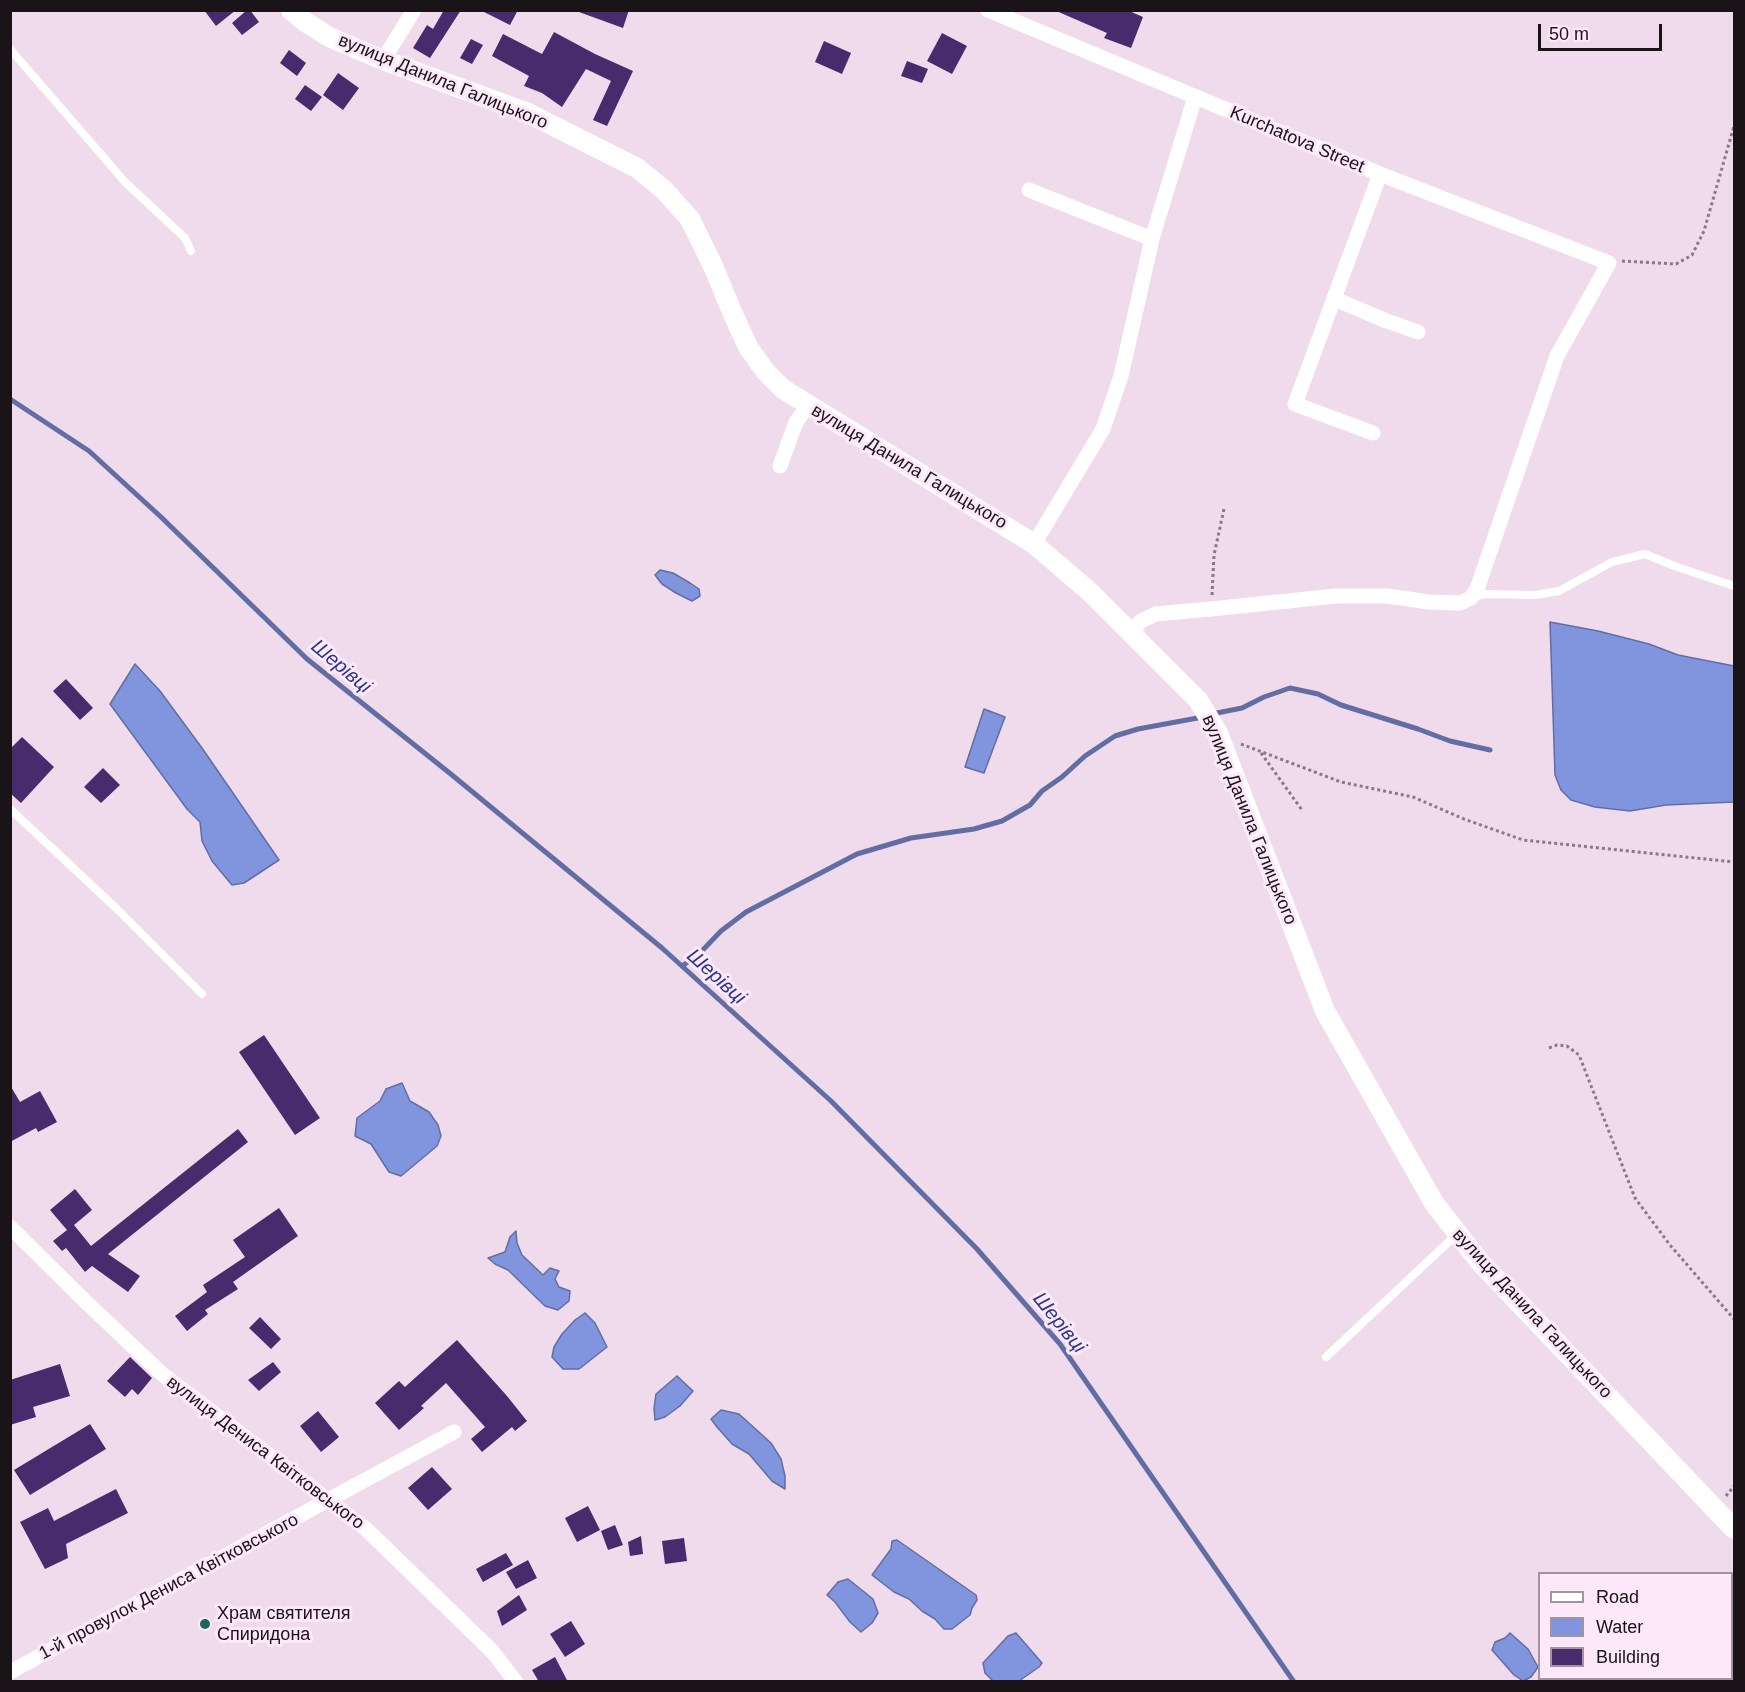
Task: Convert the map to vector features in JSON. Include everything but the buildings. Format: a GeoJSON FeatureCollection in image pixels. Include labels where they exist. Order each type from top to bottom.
{"type":"FeatureCollection","features":[{"type":"Feature","properties":{"kind":"street","name":"вулиця Данила Галицького"},"geometry":{"type":"LineString","coordinates":[[291,10],[329,37],[383,60],[528,112],[637,168],[655,182],[690,219],[748,347],[765,371],[777,383],[808,406],[920,472],[1034,544],[1131,632],[1198,700],[1209,715],[1221,742],[1325,1011],[1434,1203],[1479,1262],[1734,1529]]}},
{"type":"Feature","properties":{"kind":"street"},"geometry":{"type":"LineString","coordinates":[[383,60],[414,10]]}},
{"type":"Feature","properties":{"kind":"street","name":"Kurchatova Street"},"geometry":{"type":"LineString","coordinates":[[988,10],[1380,174],[1609,263]]}},
{"type":"Feature","properties":{"kind":"street"},"geometry":{"type":"LineString","coordinates":[[1034,544],[1103,429],[1121,376],[1152,239],[1195,97]]}},
{"type":"Feature","properties":{"kind":"street"},"geometry":{"type":"LineString","coordinates":[[1373,433],[1295,404],[1380,174]]}},
{"type":"Feature","properties":{"kind":"street"},"geometry":{"type":"LineString","coordinates":[[1029,190],[1152,239]]}},
{"type":"Feature","properties":{"kind":"street"},"geometry":{"type":"LineString","coordinates":[[1131,632],[1141,621],[1156,614],[1336,596],[1387,596],[1429,602],[1460,603],[1471,598],[1477,589],[1557,356],[1609,263]]}},
{"type":"Feature","properties":{"kind":"street"},"geometry":{"type":"LineString","coordinates":[[1335,299],[1418,332]]}},
{"type":"Feature","properties":{"kind":"street"},"geometry":{"type":"LineString","coordinates":[[780,466],[796,422],[808,406]]}},
{"type":"Feature","properties":{"kind":"street","name":"вулиця Дениса Квітковського"},"geometry":{"type":"LineString","coordinates":[[10,1227],[162,1374],[366,1529],[492,1652],[516,1682]]}},
{"type":"Feature","properties":{"kind":"street","name":"1-й провулок Дениса Квітковського"},"geometry":{"type":"LineString","coordinates":[[10,1672],[454,1432]]}},
{"type":"Feature","properties":{"kind":"lane"},"geometry":{"type":"LineString","coordinates":[[10,49],[125,182],[184,238],[191,251]]}},
{"type":"Feature","properties":{"kind":"lane"},"geometry":{"type":"LineString","coordinates":[[1471,598],[1485,594],[1536,595],[1559,591],[1612,562],[1645,554],[1734,586]]}},
{"type":"Feature","properties":{"kind":"lane"},"geometry":{"type":"LineString","coordinates":[[10,809],[116,908],[202,994]]}},
{"type":"Feature","properties":{"kind":"lane"},"geometry":{"type":"LineString","coordinates":[[1326,1357],[1457,1234]]}},
{"type":"Feature","properties":{"kind":"path"},"geometry":{"type":"LineString","coordinates":[[1609,263],[1629,260],[1676,264],[1692,255],[1704,231],[1734,126]]}},
{"type":"Feature","properties":{"kind":"path"},"geometry":{"type":"LineString","coordinates":[[1211,609],[1214,555],[1224,509]]}},
{"type":"Feature","properties":{"kind":"path"},"geometry":{"type":"LineString","coordinates":[[1221,742],[1238,742],[1341,782],[1413,797],[1464,819],[1523,840],[1734,862]]}},
{"type":"Feature","properties":{"kind":"path"},"geometry":{"type":"LineString","coordinates":[[1260,752],[1302,810]]}},
{"type":"Feature","properties":{"kind":"path"},"geometry":{"type":"LineString","coordinates":[[1549,1048],[1557,1045],[1567,1046],[1580,1055],[1635,1198],[1670,1245],[1734,1319]]}},
{"type":"Feature","properties":{"kind":"water"},"geometry":{"type":"Polygon","coordinates":[[[660,570],[673,573],[690,583],[699,589],[700,596],[692,601],[662,584],[655,575],[660,570]]]}},
{"type":"Feature","properties":{"kind":"water"},"geometry":{"type":"Polygon","coordinates":[[[1550,622],[1598,631],[1649,644],[1678,655],[1734,666],[1734,802],[1666,805],[1630,811],[1595,807],[1571,800],[1561,790],[1555,775],[1550,622]]]}},
{"type":"Feature","properties":{"kind":"water"},"geometry":{"type":"Polygon","coordinates":[[[135,664],[160,691],[202,748],[279,860],[244,883],[232,885],[212,861],[202,841],[200,822],[187,809],[110,704],[135,664]]]}},
{"type":"Feature","properties":{"kind":"water"},"geometry":{"type":"Polygon","coordinates":[[[984,709],[1005,717],[984,773],[965,767],[984,709]]]}},
{"type":"Feature","properties":{"kind":"water"},"geometry":{"type":"Polygon","coordinates":[[[402,1083],[410,1101],[429,1112],[438,1125],[441,1136],[437,1146],[401,1176],[389,1172],[371,1144],[355,1136],[357,1118],[380,1101],[386,1089],[402,1083]]]}},
{"type":"Feature","properties":{"kind":"water"},"geometry":{"type":"Polygon","coordinates":[[[516,1231],[517,1243],[522,1255],[543,1275],[550,1268],[559,1271],[555,1279],[559,1287],[570,1291],[569,1301],[558,1310],[545,1306],[508,1270],[488,1258],[505,1252],[510,1237],[516,1231]]]}},
{"type":"Feature","properties":{"kind":"water"},"geometry":{"type":"Polygon","coordinates":[[[585,1313],[595,1323],[607,1347],[579,1369],[563,1369],[552,1357],[554,1347],[562,1334],[585,1313]]]}},
{"type":"Feature","properties":{"kind":"water"},"geometry":{"type":"Polygon","coordinates":[[[677,1376],[693,1391],[680,1406],[665,1417],[655,1420],[656,1394],[677,1376]]]}},
{"type":"Feature","properties":{"kind":"water"},"geometry":{"type":"Polygon","coordinates":[[[721,1410],[739,1414],[771,1443],[781,1459],[785,1489],[772,1481],[749,1454],[732,1444],[717,1427],[711,1419],[721,1410]]]}},
{"type":"Feature","properties":{"kind":"water"},"geometry":{"type":"Polygon","coordinates":[[[897,1540],[976,1595],[977,1600],[970,1615],[952,1629],[944,1629],[909,1599],[894,1592],[872,1575],[891,1549],[892,1541],[897,1540]]]}},
{"type":"Feature","properties":{"kind":"water"},"geometry":{"type":"Polygon","coordinates":[[[848,1579],[873,1599],[878,1613],[872,1623],[861,1632],[827,1595],[838,1582],[848,1579]]]}},
{"type":"Feature","properties":{"kind":"water"},"geometry":{"type":"Polygon","coordinates":[[[1016,1633],[1042,1663],[1019,1681],[993,1681],[985,1673],[983,1663],[1008,1636],[1016,1633]]]}},
{"type":"Feature","properties":{"kind":"water"},"geometry":{"type":"Polygon","coordinates":[[[1510,1633],[1528,1649],[1538,1667],[1531,1677],[1523,1681],[1514,1675],[1492,1650],[1495,1642],[1510,1633]]]}},
{"type":"Feature","properties":{"kind":"waterway","name":"Шерівці"},"geometry":{"type":"LineString","coordinates":[[10,399],[89,451],[161,517],[307,659],[662,948],[831,1101],[977,1249],[1060,1344],[1294,1682]]}},
{"type":"Feature","properties":{"kind":"waterway"},"geometry":{"type":"LineString","coordinates":[[1212,714],[1242,708],[1290,688],[1318,694],[1341,705],[1450,741],[1490,750]]}},
{"type":"Feature","properties":{"kind":"waterway"},"geometry":{"type":"LineString","coordinates":[[682,966],[698,955],[721,931],[746,912],[857,854],[911,838],[974,829],[1002,821],[1030,805],[1042,791],[1085,756],[1115,736],[1138,729],[1203,717]]}},
{"type":"Feature","properties":{"kind":"place","name":"Храм святителя Спиридона"},"geometry":{"type":"Point","coordinates":[205,1624]}}]}
